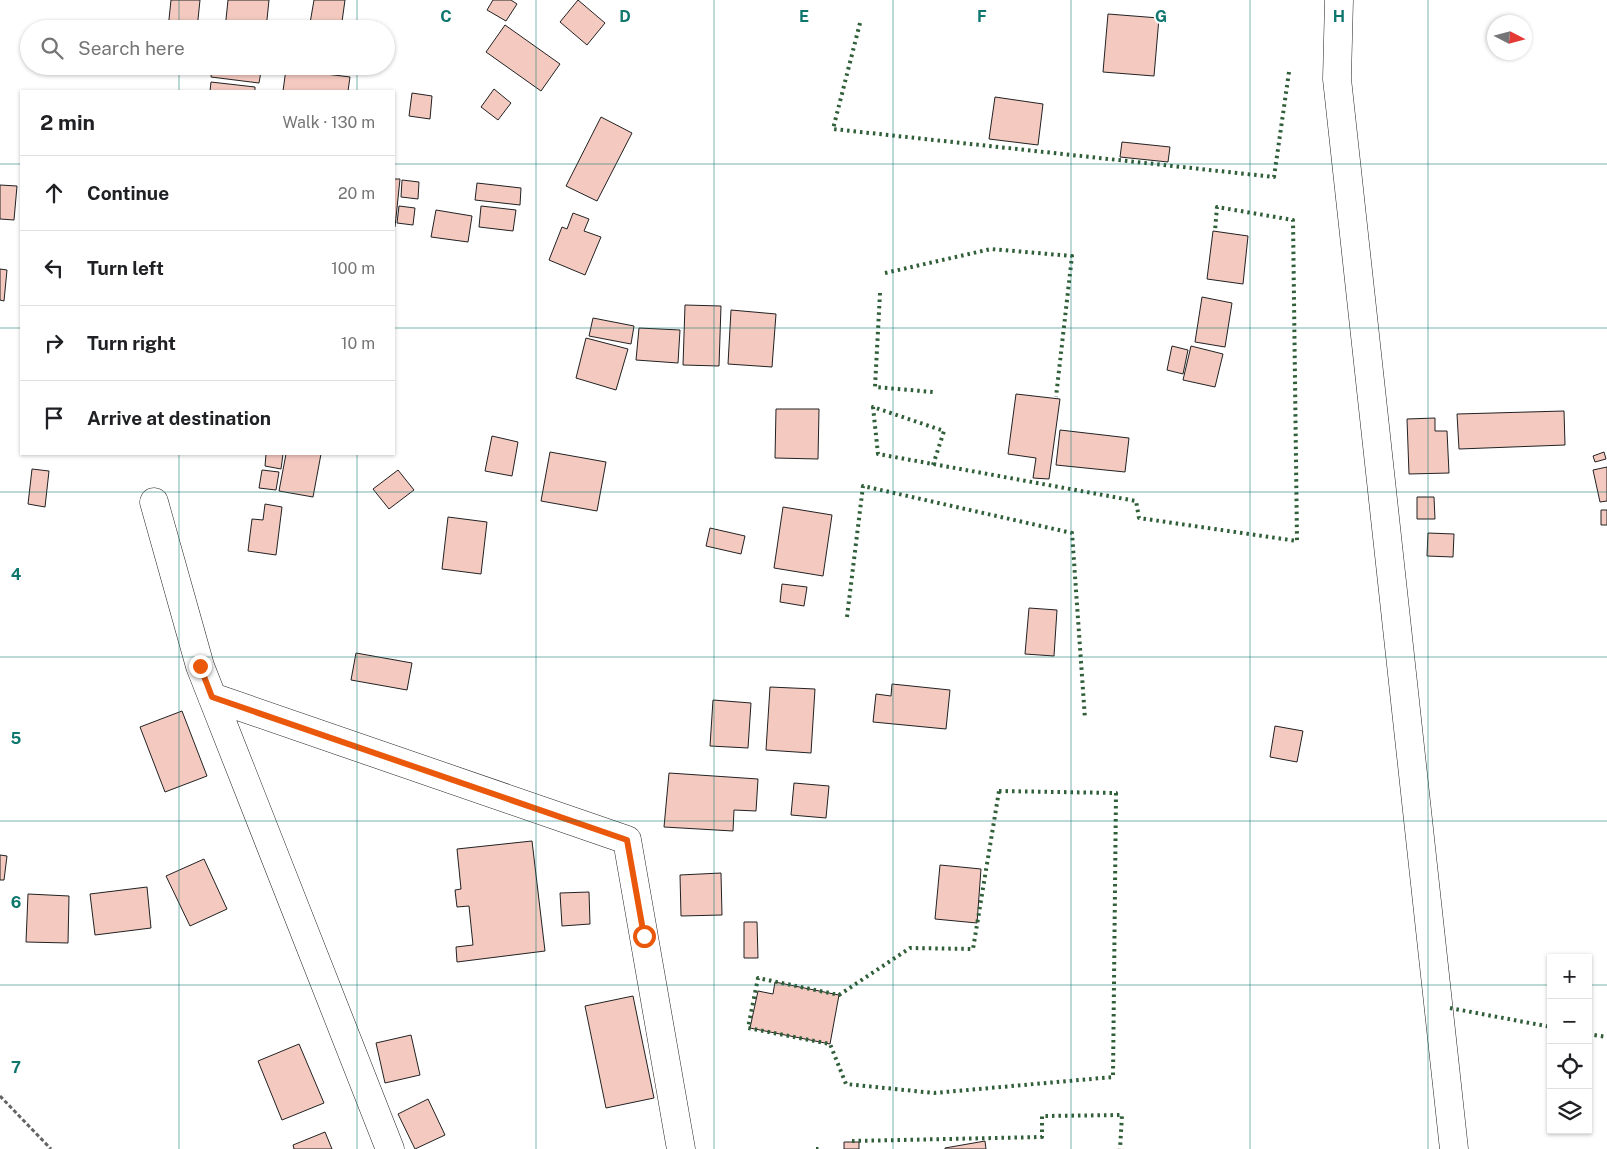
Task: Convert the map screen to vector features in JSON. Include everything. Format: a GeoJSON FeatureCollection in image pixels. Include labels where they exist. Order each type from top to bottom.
{"type":"FeatureCollection","features":[{"type":"Feature","properties":{"kind":"street"},"geometry":{"type":"LineString","coordinates":[[1339,0],[1337,79],[1454,1149]]}},
{"type":"Feature","properties":{"kind":"street"},"geometry":{"type":"LineString","coordinates":[[154,502],[200,666],[390,1149]]}},
{"type":"Feature","properties":{"kind":"street"},"geometry":{"type":"LineString","coordinates":[[212,697],[627,840],[681,1149]]}},
{"type":"Feature","properties":{"kind":"path"},"geometry":{"type":"LineString","coordinates":[[0,1096],[50,1149]]}},
{"type":"Feature","properties":{"kind":"building"},"geometry":{"type":"Polygon","coordinates":[[[171,0],[200,0],[198,20],[169,20],[171,0]]]}},
{"type":"Feature","properties":{"kind":"building"},"geometry":{"type":"Polygon","coordinates":[[[228,0],[269,0],[267,20],[226,20],[228,0]]]}},
{"type":"Feature","properties":{"kind":"building"},"geometry":{"type":"Polygon","coordinates":[[[314,0],[345,0],[342,20],[311,20],[314,0]]]}},
{"type":"Feature","properties":{"kind":"building"},"geometry":{"type":"Polygon","coordinates":[[[493,0],[511,0],[517,4],[506,21],[487,10],[493,0]]]}},
{"type":"Feature","properties":{"kind":"building"},"geometry":{"type":"Polygon","coordinates":[[[578,0],[605,23],[587,45],[560,22],[578,0]]]}},
{"type":"Feature","properties":{"kind":"building"},"geometry":{"type":"Polygon","coordinates":[[[1108,14],[1159,18],[1154,76],[1103,72],[1108,14]]]}},
{"type":"Feature","properties":{"kind":"building"},"geometry":{"type":"Polygon","coordinates":[[[505,25],[560,64],[541,91],[486,52],[505,25]]]}},
{"type":"Feature","properties":{"kind":"building"},"geometry":{"type":"Polygon","coordinates":[[[211,75],[260,75],[259,83],[211,77],[211,75]]]}},
{"type":"Feature","properties":{"kind":"building"},"geometry":{"type":"Polygon","coordinates":[[[285,75],[334,75],[350,77],[348,90],[283,90],[285,75]]]}},
{"type":"Feature","properties":{"kind":"building"},"geometry":{"type":"Polygon","coordinates":[[[211,82],[255,87],[255,90],[210,90],[211,82]]]}},
{"type":"Feature","properties":{"kind":"building"},"geometry":{"type":"Polygon","coordinates":[[[494,89],[511,103],[498,120],[481,107],[494,89]]]}},
{"type":"Feature","properties":{"kind":"building"},"geometry":{"type":"Polygon","coordinates":[[[412,93],[432,96],[430,119],[409,116],[412,93]]]}},
{"type":"Feature","properties":{"kind":"building"},"geometry":{"type":"Polygon","coordinates":[[[995,97],[1043,104],[1038,145],[989,139],[995,97]]]}},
{"type":"Feature","properties":{"kind":"building"},"geometry":{"type":"Polygon","coordinates":[[[601,117],[632,133],[597,201],[566,186],[601,117]]]}},
{"type":"Feature","properties":{"kind":"building"},"geometry":{"type":"Polygon","coordinates":[[[1122,142],[1170,147],[1168,162],[1120,157],[1122,142]]]}},
{"type":"Feature","properties":{"kind":"building"},"geometry":{"type":"Polygon","coordinates":[[[395,179],[400,179],[395,227],[395,179]]]}},
{"type":"Feature","properties":{"kind":"building"},"geometry":{"type":"Polygon","coordinates":[[[402,180],[419,182],[418,199],[401,197],[402,180]]]}},
{"type":"Feature","properties":{"kind":"building"},"geometry":{"type":"Polygon","coordinates":[[[477,183],[521,188],[520,205],[475,200],[477,183]]]}},
{"type":"Feature","properties":{"kind":"building"},"geometry":{"type":"Polygon","coordinates":[[[0,185],[17,186],[14,220],[0,219],[0,185]]]}},
{"type":"Feature","properties":{"kind":"building"},"geometry":{"type":"Polygon","coordinates":[[[399,206],[415,208],[413,225],[397,223],[399,206]]]}},
{"type":"Feature","properties":{"kind":"building"},"geometry":{"type":"Polygon","coordinates":[[[481,206],[516,210],[513,231],[479,227],[481,206]]]}},
{"type":"Feature","properties":{"kind":"building"},"geometry":{"type":"Polygon","coordinates":[[[436,210],[472,216],[468,242],[431,237],[436,210]]]}},
{"type":"Feature","properties":{"kind":"building"},"geometry":{"type":"Polygon","coordinates":[[[573,213],[589,219],[584,231],[601,237],[585,275],[549,260],[562,227],[567,229],[573,213]]]}},
{"type":"Feature","properties":{"kind":"building"},"geometry":{"type":"Polygon","coordinates":[[[1213,231],[1248,236],[1243,284],[1207,279],[1213,231]]]}},
{"type":"Feature","properties":{"kind":"building"},"geometry":{"type":"Polygon","coordinates":[[[0,269],[7,270],[4,301],[0,300],[0,269]]]}},
{"type":"Feature","properties":{"kind":"building"},"geometry":{"type":"Polygon","coordinates":[[[1202,297],[1232,303],[1225,347],[1195,342],[1202,297]]]}},
{"type":"Feature","properties":{"kind":"building"},"geometry":{"type":"Polygon","coordinates":[[[685,305],[721,306],[719,366],[683,365],[685,305]]]}},
{"type":"Feature","properties":{"kind":"building"},"geometry":{"type":"Polygon","coordinates":[[[731,310],[776,314],[772,367],[728,364],[731,310]]]}},
{"type":"Feature","properties":{"kind":"building"},"geometry":{"type":"Polygon","coordinates":[[[593,318],[634,326],[631,344],[589,336],[593,318]]]}},
{"type":"Feature","properties":{"kind":"building"},"geometry":{"type":"Polygon","coordinates":[[[639,328],[680,330],[678,363],[636,360],[639,328]]]}},
{"type":"Feature","properties":{"kind":"building"},"geometry":{"type":"Polygon","coordinates":[[[586,338],[628,349],[616,390],[576,378],[586,338]]]}},
{"type":"Feature","properties":{"kind":"building"},"geometry":{"type":"Polygon","coordinates":[[[1172,346],[1188,350],[1183,374],[1167,370],[1172,346]]]}},
{"type":"Feature","properties":{"kind":"building"},"geometry":{"type":"Polygon","coordinates":[[[1191,346],[1223,354],[1215,387],[1183,380],[1191,346]]]}},
{"type":"Feature","properties":{"kind":"building"},"geometry":{"type":"Polygon","coordinates":[[[1016,394],[1060,399],[1049,479],[1033,478],[1036,458],[1008,454],[1016,394]]]}},
{"type":"Feature","properties":{"kind":"building"},"geometry":{"type":"Polygon","coordinates":[[[776,409],[819,409],[818,459],[775,458],[776,409]]]}},
{"type":"Feature","properties":{"kind":"building"},"geometry":{"type":"Polygon","coordinates":[[[1564,411],[1565,445],[1459,449],[1457,414],[1564,411]]]}},
{"type":"Feature","properties":{"kind":"building"},"geometry":{"type":"Polygon","coordinates":[[[1435,418],[1435,431],[1447,431],[1449,473],[1409,474],[1407,419],[1435,418]]]}},
{"type":"Feature","properties":{"kind":"building"},"geometry":{"type":"Polygon","coordinates":[[[1060,430],[1129,438],[1125,472],[1056,465],[1060,430]]]}},
{"type":"Feature","properties":{"kind":"building"},"geometry":{"type":"Polygon","coordinates":[[[492,436],[518,442],[512,476],[485,471],[492,436]]]}},
{"type":"Feature","properties":{"kind":"building"},"geometry":{"type":"Polygon","coordinates":[[[550,452],[606,462],[597,511],[541,501],[550,452]]]}},
{"type":"Feature","properties":{"kind":"building"},"geometry":{"type":"Polygon","coordinates":[[[1604,452],[1606,459],[1595,462],[1593,456],[1604,452]]]}},
{"type":"Feature","properties":{"kind":"building"},"geometry":{"type":"Polygon","coordinates":[[[266,455],[283,455],[281,469],[265,466],[266,455]]]}},
{"type":"Feature","properties":{"kind":"building"},"geometry":{"type":"Polygon","coordinates":[[[286,455],[321,455],[313,497],[279,491],[286,455]]]}},
{"type":"Feature","properties":{"kind":"building"},"geometry":{"type":"Polygon","coordinates":[[[1607,467],[1607,501],[1600,502],[1593,470],[1607,467]]]}},
{"type":"Feature","properties":{"kind":"building"},"geometry":{"type":"Polygon","coordinates":[[[32,469],[49,471],[45,507],[28,504],[32,469]]]}},
{"type":"Feature","properties":{"kind":"building"},"geometry":{"type":"Polygon","coordinates":[[[262,470],[279,472],[276,490],[259,488],[262,470]]]}},
{"type":"Feature","properties":{"kind":"building"},"geometry":{"type":"Polygon","coordinates":[[[398,470],[414,490],[389,509],[373,489],[398,470]]]}},
{"type":"Feature","properties":{"kind":"building"},"geometry":{"type":"Polygon","coordinates":[[[1417,497],[1434,497],[1435,519],[1417,519],[1417,497]]]}},
{"type":"Feature","properties":{"kind":"building"},"geometry":{"type":"Polygon","coordinates":[[[265,504],[282,507],[276,555],[248,551],[252,519],[263,520],[265,504]]]}},
{"type":"Feature","properties":{"kind":"building"},"geometry":{"type":"Polygon","coordinates":[[[783,507],[832,515],[823,576],[774,568],[783,507]]]}},
{"type":"Feature","properties":{"kind":"building"},"geometry":{"type":"Polygon","coordinates":[[[1601,510],[1607,510],[1607,525],[1601,525],[1601,510]]]}},
{"type":"Feature","properties":{"kind":"building"},"geometry":{"type":"Polygon","coordinates":[[[448,517],[487,522],[481,574],[442,569],[448,517]]]}},
{"type":"Feature","properties":{"kind":"building"},"geometry":{"type":"Polygon","coordinates":[[[710,528],[745,536],[741,554],[706,546],[710,528]]]}},
{"type":"Feature","properties":{"kind":"building"},"geometry":{"type":"Polygon","coordinates":[[[1428,533],[1454,534],[1453,557],[1427,556],[1428,533]]]}},
{"type":"Feature","properties":{"kind":"building"},"geometry":{"type":"Polygon","coordinates":[[[782,584],[807,587],[804,606],[780,602],[782,584]]]}},
{"type":"Feature","properties":{"kind":"building"},"geometry":{"type":"Polygon","coordinates":[[[1029,608],[1057,610],[1054,656],[1025,654],[1029,608]]]}},
{"type":"Feature","properties":{"kind":"building"},"geometry":{"type":"Polygon","coordinates":[[[356,653],[412,663],[407,690],[351,680],[356,653]]]}},
{"type":"Feature","properties":{"kind":"building"},"geometry":{"type":"Polygon","coordinates":[[[892,684],[950,690],[946,729],[873,722],[876,694],[891,696],[892,684]]]}},
{"type":"Feature","properties":{"kind":"building"},"geometry":{"type":"Polygon","coordinates":[[[770,687],[815,689],[811,753],[766,750],[770,687]]]}},
{"type":"Feature","properties":{"kind":"building"},"geometry":{"type":"Polygon","coordinates":[[[713,700],[751,703],[748,748],[710,746],[713,700]]]}},
{"type":"Feature","properties":{"kind":"building"},"geometry":{"type":"Polygon","coordinates":[[[182,711],[207,776],[165,792],[140,727],[182,711]]]}},
{"type":"Feature","properties":{"kind":"building"},"geometry":{"type":"Polygon","coordinates":[[[1275,726],[1303,731],[1297,762],[1270,757],[1275,726]]]}},
{"type":"Feature","properties":{"kind":"building"},"geometry":{"type":"Polygon","coordinates":[[[669,773],[758,779],[756,811],[734,810],[733,831],[664,827],[669,773]]]}},
{"type":"Feature","properties":{"kind":"building"},"geometry":{"type":"Polygon","coordinates":[[[794,783],[829,786],[826,818],[791,815],[794,783]]]}},
{"type":"Feature","properties":{"kind":"building"},"geometry":{"type":"Polygon","coordinates":[[[532,841],[545,951],[457,962],[456,947],[473,945],[469,906],[457,907],[455,890],[461,889],[457,849],[532,841]]]}},
{"type":"Feature","properties":{"kind":"building"},"geometry":{"type":"Polygon","coordinates":[[[0,855],[7,856],[4,880],[0,880],[0,855]]]}},
{"type":"Feature","properties":{"kind":"building"},"geometry":{"type":"Polygon","coordinates":[[[204,859],[227,909],[190,926],[166,876],[204,859]]]}},
{"type":"Feature","properties":{"kind":"building"},"geometry":{"type":"Polygon","coordinates":[[[940,865],[981,869],[977,923],[935,919],[940,865]]]}},
{"type":"Feature","properties":{"kind":"building"},"geometry":{"type":"Polygon","coordinates":[[[721,873],[722,915],[681,916],[680,875],[721,873]]]}},
{"type":"Feature","properties":{"kind":"building"},"geometry":{"type":"Polygon","coordinates":[[[147,887],[151,928],[95,935],[90,894],[147,887]]]}},
{"type":"Feature","properties":{"kind":"building"},"geometry":{"type":"Polygon","coordinates":[[[589,892],[590,924],[562,926],[560,893],[589,892]]]}},
{"type":"Feature","properties":{"kind":"building"},"geometry":{"type":"Polygon","coordinates":[[[28,894],[69,896],[68,943],[26,942],[28,894]]]}},
{"type":"Feature","properties":{"kind":"building"},"geometry":{"type":"Polygon","coordinates":[[[744,922],[757,922],[758,958],[744,958],[744,922]]]}},
{"type":"Feature","properties":{"kind":"building"},"geometry":{"type":"Polygon","coordinates":[[[775,982],[839,995],[830,1044],[750,1028],[758,991],[773,994],[775,982]]]}},
{"type":"Feature","properties":{"kind":"building"},"geometry":{"type":"Polygon","coordinates":[[[633,996],[654,1098],[606,1108],[585,1006],[633,996]]]}},
{"type":"Feature","properties":{"kind":"building"},"geometry":{"type":"Polygon","coordinates":[[[411,1035],[420,1075],[385,1083],[376,1043],[411,1035]]]}},
{"type":"Feature","properties":{"kind":"building"},"geometry":{"type":"Polygon","coordinates":[[[299,1044],[324,1103],[282,1120],[258,1061],[299,1044]]]}},
{"type":"Feature","properties":{"kind":"building"},"geometry":{"type":"Polygon","coordinates":[[[428,1099],[445,1135],[415,1149],[398,1114],[428,1099]]]}},
{"type":"Feature","properties":{"kind":"building"},"geometry":{"type":"Polygon","coordinates":[[[325,1132],[332,1149],[294,1149],[293,1145],[325,1132]]]}},
{"type":"Feature","properties":{"kind":"building"},"geometry":{"type":"Polygon","coordinates":[[[985,1141],[986,1149],[945,1149],[945,1148],[985,1141]]]}},
{"type":"Feature","properties":{"kind":"building"},"geometry":{"type":"Polygon","coordinates":[[[844,1142],[859,1142],[859,1149],[844,1149],[844,1142]]]}},
{"type":"Feature","properties":{"kind":"hedge"},"geometry":{"type":"LineString","coordinates":[[860,23],[833,129],[1274,177],[1289,72]]}},
{"type":"Feature","properties":{"kind":"hedge"},"geometry":{"type":"LineString","coordinates":[[933,465],[944,431],[873,407],[878,454],[1136,501],[1139,518],[1297,541],[1293,220],[1217,207],[1215,231]]}},
{"type":"Feature","properties":{"kind":"hedge"},"geometry":{"type":"LineString","coordinates":[[885,273],[991,249],[1072,256],[1056,397]]}},
{"type":"Feature","properties":{"kind":"hedge"},"geometry":{"type":"LineString","coordinates":[[880,293],[875,387],[933,392]]}},
{"type":"Feature","properties":{"kind":"hedge"},"geometry":{"type":"LineString","coordinates":[[847,617],[863,486],[1072,533],[1085,719]]}},
{"type":"Feature","properties":{"kind":"hedge"},"geometry":{"type":"LineString","coordinates":[[999,791],[1116,793],[1113,1077],[934,1093],[846,1084],[830,1044],[748,1028],[758,978],[839,995],[910,948],[973,949],[999,791]]}},
{"type":"Feature","properties":{"kind":"hedge"},"geometry":{"type":"LineString","coordinates":[[1450,1008],[1547,1026]]}},
{"type":"Feature","properties":{"kind":"hedge"},"geometry":{"type":"LineString","coordinates":[[1592,1035],[1607,1037]]}},
{"type":"Feature","properties":{"kind":"hedge"},"geometry":{"type":"LineString","coordinates":[[852,1141],[1042,1137],[1042,1116],[1122,1115],[1120,1149]]}},
{"type":"Feature","properties":{"kind":"route"},"geometry":{"type":"LineString","coordinates":[[200,666],[212,697],[627,840],[644,936]]}}]}
